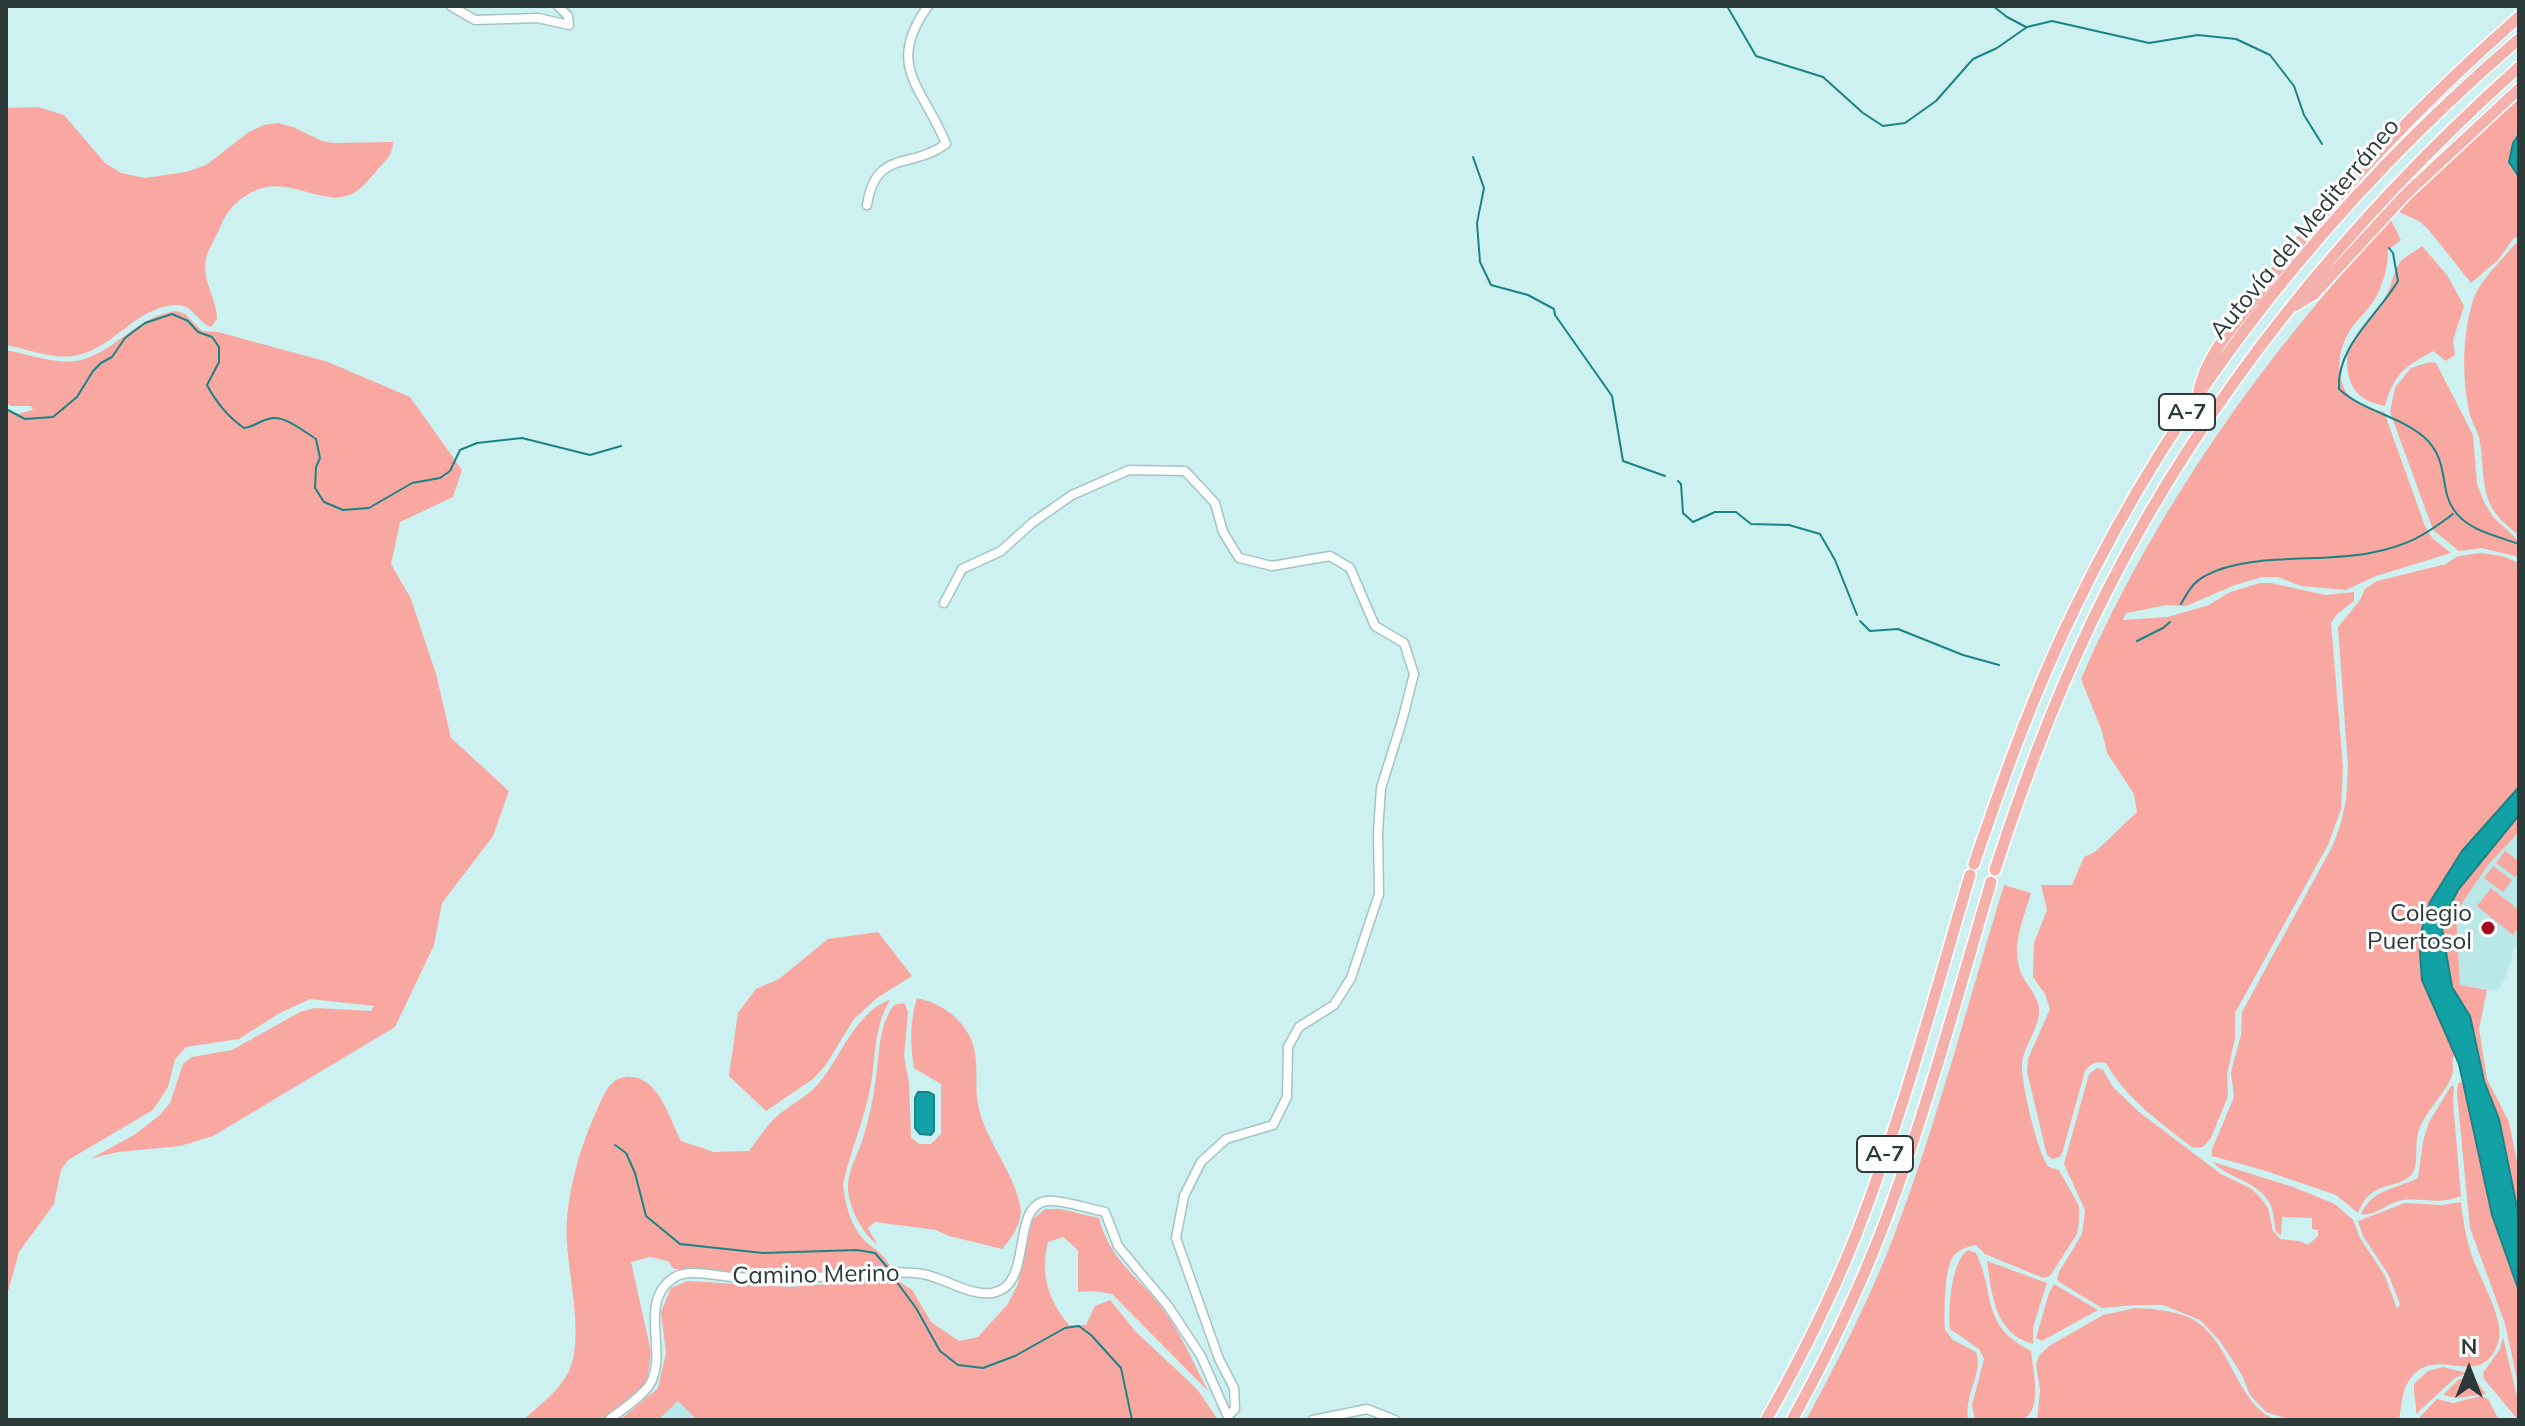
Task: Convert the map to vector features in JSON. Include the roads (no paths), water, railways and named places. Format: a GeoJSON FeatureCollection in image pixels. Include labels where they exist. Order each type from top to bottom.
{"type":"FeatureCollection","features":[{"type":"Feature","properties":{"kind":"highway"},"geometry":{"type":"LineString","coordinates":[[2198,394],[2203,370],[2309,229],[2412,115],[2519,17]]}},
{"type":"Feature","properties":{"kind":"highway","name":"Autovía del Mediterráneo"},"geometry":{"type":"LineString","coordinates":[[1766,1420],[1798,1362],[1874,1187],[1905,1095],[1972,869],[2012,752],[2077,603],[2148,473],[2198,394],[2260,308],[2417,131],[2519,39]]}},
{"type":"Feature","properties":{"kind":"highway","name":"Autovía del Mediterráneo"},"geometry":{"type":"LineString","coordinates":[[1792,1420],[1842,1320],[1897,1188],[1993,876],[2038,746],[2109,588],[2181,461],[2287,310],[2393,187],[2519,67]]}},
{"type":"Feature","properties":{"kind":"highway"},"geometry":{"type":"LineString","coordinates":[[2287,310],[2314,294],[2406,194],[2519,89]]}},
{"type":"Feature","properties":{"kind":"street"},"geometry":{"type":"LineString","coordinates":[[451,6],[475,20],[538,18],[569,25],[568,16],[558,6]]}},
{"type":"Feature","properties":{"kind":"street"},"geometry":{"type":"LineString","coordinates":[[867,205],[870,182],[882,170],[946,144],[909,73],[907,57],[918,19],[928,6]]}},
{"type":"Feature","properties":{"kind":"street"},"geometry":{"type":"LineString","coordinates":[[944,603],[962,569],[1001,551],[1032,523],[1072,495],[1129,470],[1185,471],[1215,503],[1223,532],[1239,558],[1272,566],[1330,556],[1350,568],[1375,626],[1404,643],[1414,674],[1381,788],[1379,894],[1351,978],[1334,1005],[1299,1027],[1288,1047],[1287,1097],[1273,1125],[1226,1139],[1201,1162],[1184,1196],[1176,1238],[1219,1359],[1234,1388],[1235,1409],[1228,1418]]}},
{"type":"Feature","properties":{"kind":"street","name":"Camino Merino"},"geometry":{"type":"LineString","coordinates":[[609,1420],[649,1385],[656,1364],[654,1311],[661,1292],[676,1276],[695,1274],[770,1279],[923,1274],[988,1293],[1004,1290],[1013,1280],[1029,1217],[1036,1206],[1047,1201],[1105,1212],[1118,1246],[1168,1306],[1201,1356],[1228,1418]]}},
{"type":"Feature","properties":{"kind":"street"},"geometry":{"type":"LineString","coordinates":[[1313,1420],[1367,1409],[1395,1420]]}},
{"type":"Feature","properties":{"kind":"water"},"geometry":{"type":"Polygon","coordinates":[[[2519,134],[2519,177],[2509,162],[2513,143],[2519,134]]]}},
{"type":"Feature","properties":{"kind":"water"},"geometry":{"type":"Polygon","coordinates":[[[2519,787],[2519,815],[2458,890],[2441,923],[2452,987],[2470,1016],[2484,1081],[2499,1119],[2519,1217],[2519,1291],[2492,1215],[2459,1064],[2422,980],[2419,939],[2430,902],[2462,851],[2519,787]]]}},
{"type":"Feature","properties":{"kind":"water"},"geometry":{"type":"Polygon","coordinates":[[[918,1092],[934,1095],[934,1131],[931,1135],[920,1134],[915,1128],[915,1098],[918,1092]]]}},
{"type":"Feature","properties":{"kind":"waterway"},"geometry":{"type":"LineString","coordinates":[[1727,6],[1756,56],[1823,77],[1863,113],[1883,126],[1905,123],[1936,101],[1973,59],[1997,48],[2027,27],[2052,21],[2149,43],[2198,35],[2236,39],[2270,55],[2294,86],[2304,115],[2322,144]]}},
{"type":"Feature","properties":{"kind":"waterway"},"geometry":{"type":"LineString","coordinates":[[1993,6],[2026,27]]}},
{"type":"Feature","properties":{"kind":"waterway"},"geometry":{"type":"LineString","coordinates":[[1473,157],[1484,188],[1477,223],[1480,262],[1491,285],[1528,295],[1554,309],[1555,315],[1612,396],[1623,461],[1665,476]]}},
{"type":"Feature","properties":{"kind":"waterway"},"geometry":{"type":"LineString","coordinates":[[2389,248],[2393,253],[2398,281],[2351,345],[2344,359],[2339,389],[2424,437],[2438,455],[2449,502],[2460,517],[2484,532],[2519,544]]}},
{"type":"Feature","properties":{"kind":"waterway"},"geometry":{"type":"LineString","coordinates":[[6,409],[25,419],[53,417],[77,397],[93,371],[112,357],[125,338],[145,323],[172,314],[188,321],[198,332],[212,337],[219,347],[219,362],[207,385],[233,419],[244,428],[268,419],[280,419],[316,439],[320,458],[316,467],[315,488],[324,502],[343,510],[369,508],[412,483],[440,478],[450,471],[460,450],[477,443],[522,438],[590,455],[621,446]]}},
{"type":"Feature","properties":{"kind":"waterway"},"geometry":{"type":"LineString","coordinates":[[1678,481],[1681,484],[1683,513],[1693,522],[1715,512],[1736,512],[1751,524],[1789,525],[1820,534],[1835,560],[1857,615]]}},
{"type":"Feature","properties":{"kind":"waterway"},"geometry":{"type":"LineString","coordinates":[[2181,604],[2197,581],[2222,569],[2263,561],[2351,556],[2383,550],[2414,539],[2453,514]]}},
{"type":"Feature","properties":{"kind":"waterway"},"geometry":{"type":"LineString","coordinates":[[1860,621],[1870,631],[1898,629],[1963,655],[1999,665]]}},
{"type":"Feature","properties":{"kind":"waterway"},"geometry":{"type":"LineString","coordinates":[[2137,641],[2170,622]]}},
{"type":"Feature","properties":{"kind":"waterway"},"geometry":{"type":"LineString","coordinates":[[615,1145],[626,1153],[635,1173],[646,1216],[680,1244],[763,1253],[857,1250],[875,1253],[887,1267]]}},
{"type":"Feature","properties":{"kind":"waterway"},"geometry":{"type":"LineString","coordinates":[[896,1281],[916,1308],[940,1351],[958,1365],[983,1368],[1015,1356],[1065,1328],[1079,1326],[1121,1368],[1132,1420]]}},
{"type":"Feature","properties":{"kind":"place","name":"Colegio Puertosol"},"geometry":{"type":"Point","coordinates":[2488,928]}}]}
